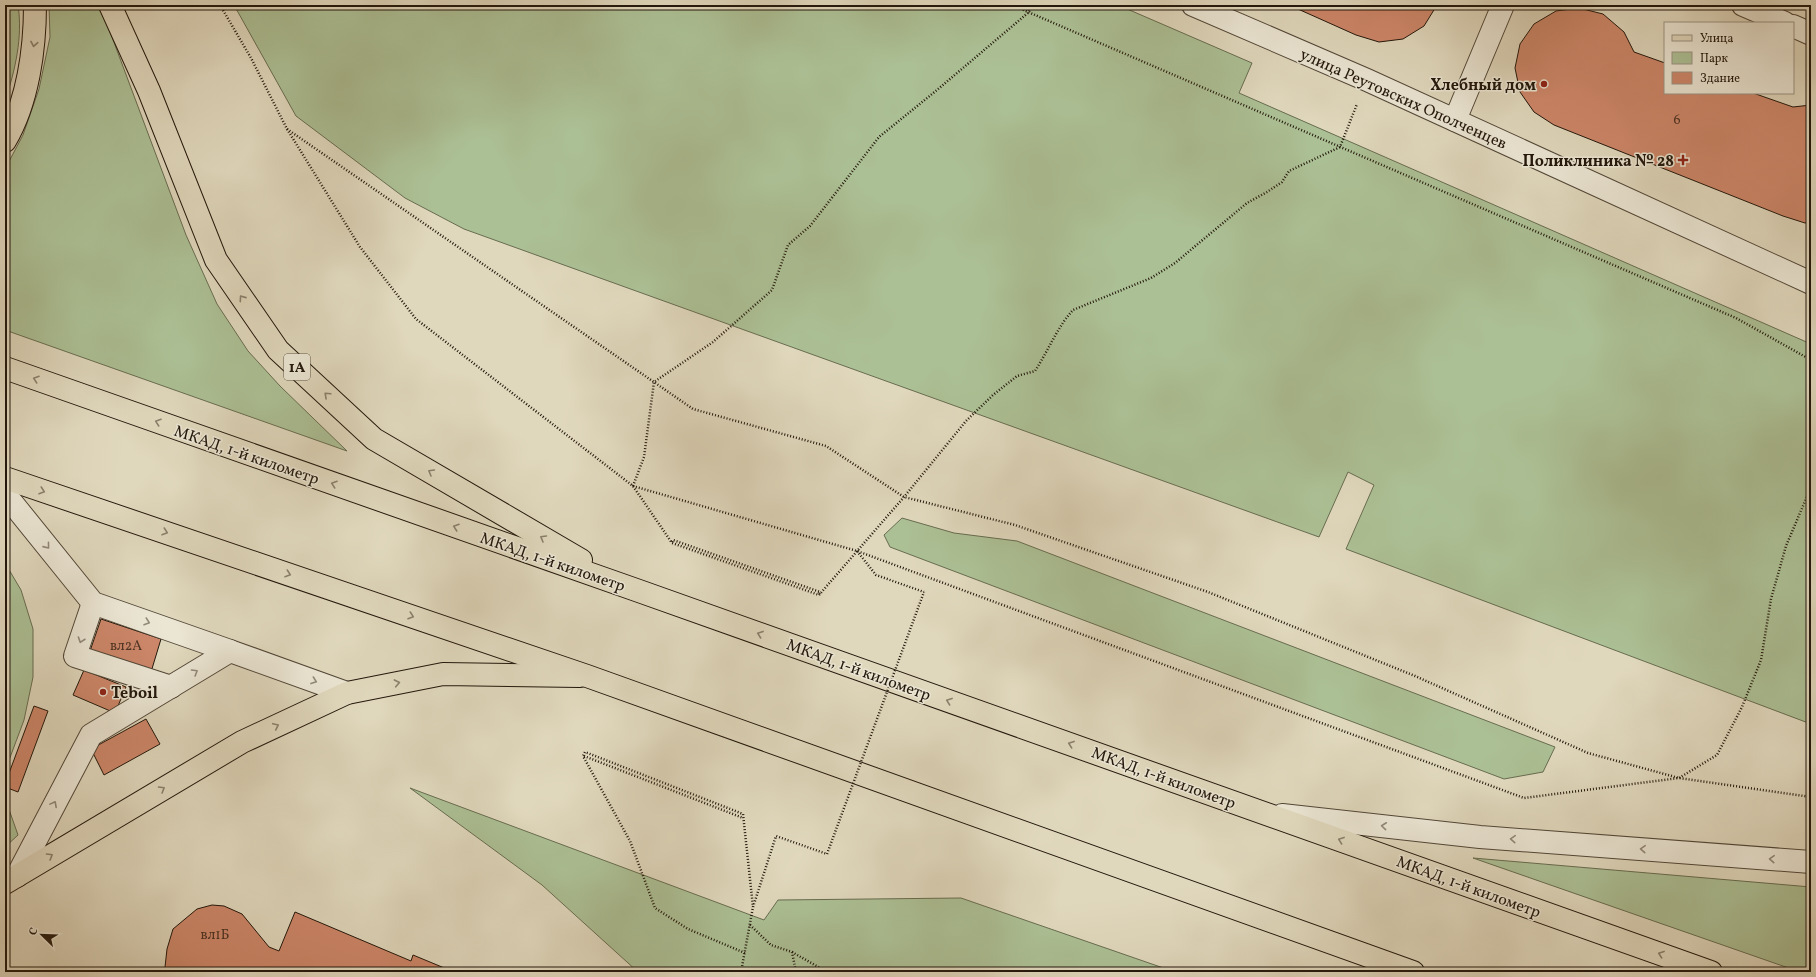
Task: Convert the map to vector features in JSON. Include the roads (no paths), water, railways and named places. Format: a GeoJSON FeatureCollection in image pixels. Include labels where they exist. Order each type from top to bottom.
{"type":"FeatureCollection","features":[{"type":"Feature","properties":{"kind":"main road"},"geometry":{"type":"LineString","coordinates":[[5,141],[11,130],[26,85],[35,35],[35,5]]}},
{"type":"Feature","properties":{"kind":"main road","name":"1A"},"geometry":{"type":"LineString","coordinates":[[110,5],[149,91],[216,260],[278,350],[374,439],[564,551],[639,591]]}},
{"type":"Feature","properties":{"kind":"main road","name":"МКАД, 1-й километр"},"geometry":{"type":"LineString","coordinates":[[5,368],[639,591],[1711,972]]}},
{"type":"Feature","properties":{"kind":"main road"},"geometry":{"type":"LineString","coordinates":[[5,478],[587,676],[1413,972]]}},
{"type":"Feature","properties":{"kind":"main road"},"geometry":{"type":"LineString","coordinates":[[11,880],[242,742],[347,693],[442,674],[587,676]]}},
{"type":"Feature","properties":{"kind":"street","name":"улица Реутовских Ополченцев"},"geometry":{"type":"LineString","coordinates":[[1193,5],[1367,80],[1811,283]]}},
{"type":"Feature","properties":{"kind":"street"},"geometry":{"type":"LineString","coordinates":[[1455,120],[1503,5]]}},
{"type":"Feature","properties":{"kind":"street"},"geometry":{"type":"LineString","coordinates":[[1743,5],[1783,22]]}},
{"type":"Feature","properties":{"kind":"street"},"geometry":{"type":"LineString","coordinates":[[1794,26],[1811,34]]}},
{"type":"Feature","properties":{"kind":"street"},"geometry":{"type":"LineString","coordinates":[[5,494],[93,603],[347,693]]}},
{"type":"Feature","properties":{"kind":"street"},"geometry":{"type":"LineString","coordinates":[[93,603],[75,656],[171,687]]}},
{"type":"Feature","properties":{"kind":"street"},"geometry":{"type":"LineString","coordinates":[[11,880],[91,735],[230,651]]}},
{"type":"Feature","properties":{"kind":"street"},"geometry":{"type":"LineString","coordinates":[[1266,814],[1480,837],[1811,862]]}},
{"type":"Feature","properties":{"kind":"place","name":"Хлебный дом"},"geometry":{"type":"Point","coordinates":[1544,84]}},
{"type":"Feature","properties":{"kind":"place","name":"Поликлиника № 28"},"geometry":{"type":"Point","coordinates":[1683,160]}},
{"type":"Feature","properties":{"kind":"place","name":"Teboil"},"geometry":{"type":"Point","coordinates":[103,692]}}]}
